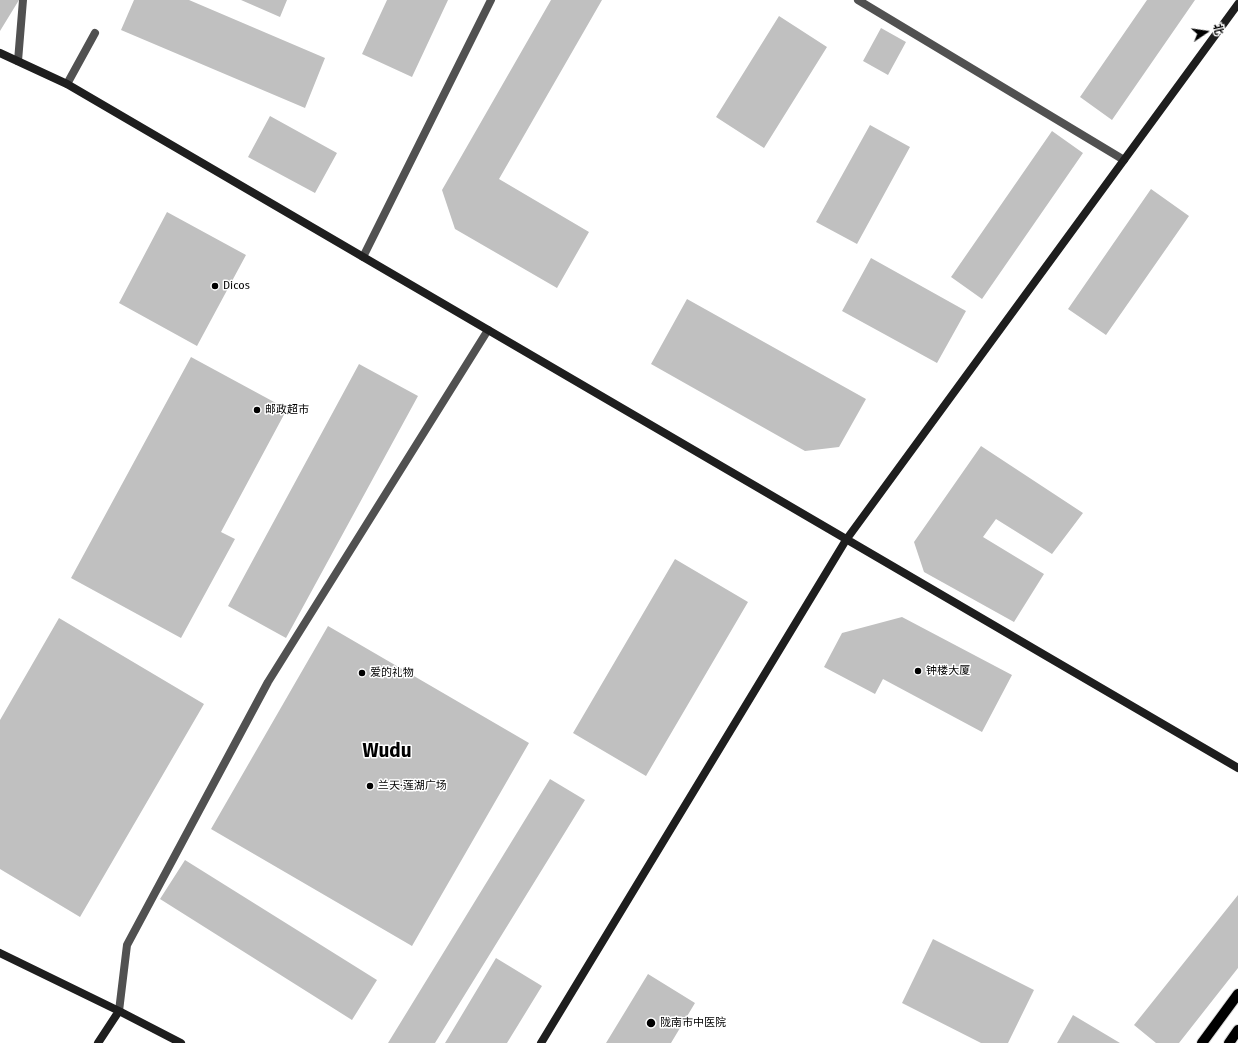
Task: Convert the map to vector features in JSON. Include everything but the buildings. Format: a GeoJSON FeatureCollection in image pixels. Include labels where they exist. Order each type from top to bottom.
{"type":"FeatureCollection","features":[{"type":"Feature","properties":{"kind":"main road"},"geometry":{"type":"LineString","coordinates":[[1202,1043],[1238,994]]}},
{"type":"Feature","properties":{"kind":"main road"},"geometry":{"type":"LineString","coordinates":[[1229,1043],[1238,1030]]}},
{"type":"Feature","properties":{"kind":"street"},"geometry":{"type":"LineString","coordinates":[[18,61],[23,0]]}},
{"type":"Feature","properties":{"kind":"street"},"geometry":{"type":"LineString","coordinates":[[363,257],[491,0]]}},
{"type":"Feature","properties":{"kind":"street"},"geometry":{"type":"LineString","coordinates":[[858,0],[1124,160]]}},
{"type":"Feature","properties":{"kind":"street"},"geometry":{"type":"LineString","coordinates":[[541,1043],[846,540],[1238,4]]}},
{"type":"Feature","properties":{"kind":"street"},"geometry":{"type":"LineString","coordinates":[[67,84],[95,32]]}},
{"type":"Feature","properties":{"kind":"street"},"geometry":{"type":"LineString","coordinates":[[0,53],[67,84],[1238,768]]}},
{"type":"Feature","properties":{"kind":"street"},"geometry":{"type":"LineString","coordinates":[[98,1043],[119,1011],[127,945],[268,682],[488,330]]}},
{"type":"Feature","properties":{"kind":"street"},"geometry":{"type":"LineString","coordinates":[[0,954],[119,1011],[181,1043]]}},
{"type":"Feature","properties":{"kind":"place","name":"Dicos"},"geometry":{"type":"Point","coordinates":[215,286]}},
{"type":"Feature","properties":{"kind":"place","name":"邮政超市"},"geometry":{"type":"Point","coordinates":[257,410]}},
{"type":"Feature","properties":{"kind":"place","name":"钟楼大厦"},"geometry":{"type":"Point","coordinates":[918,671]}},
{"type":"Feature","properties":{"kind":"place","name":"爱的礼物"},"geometry":{"type":"Point","coordinates":[362,673]}},
{"type":"Feature","properties":{"kind":"place","name":"兰天·莲湖广场"},"geometry":{"type":"Point","coordinates":[370,786]}},
{"type":"Feature","properties":{"kind":"place","name":"陇南市中医院"},"geometry":{"type":"Point","coordinates":[651,1023]}},
{"type":"Feature","properties":{"kind":"district","name":"Wudu"},"geometry":{"type":"Point","coordinates":[387,752]}}]}
